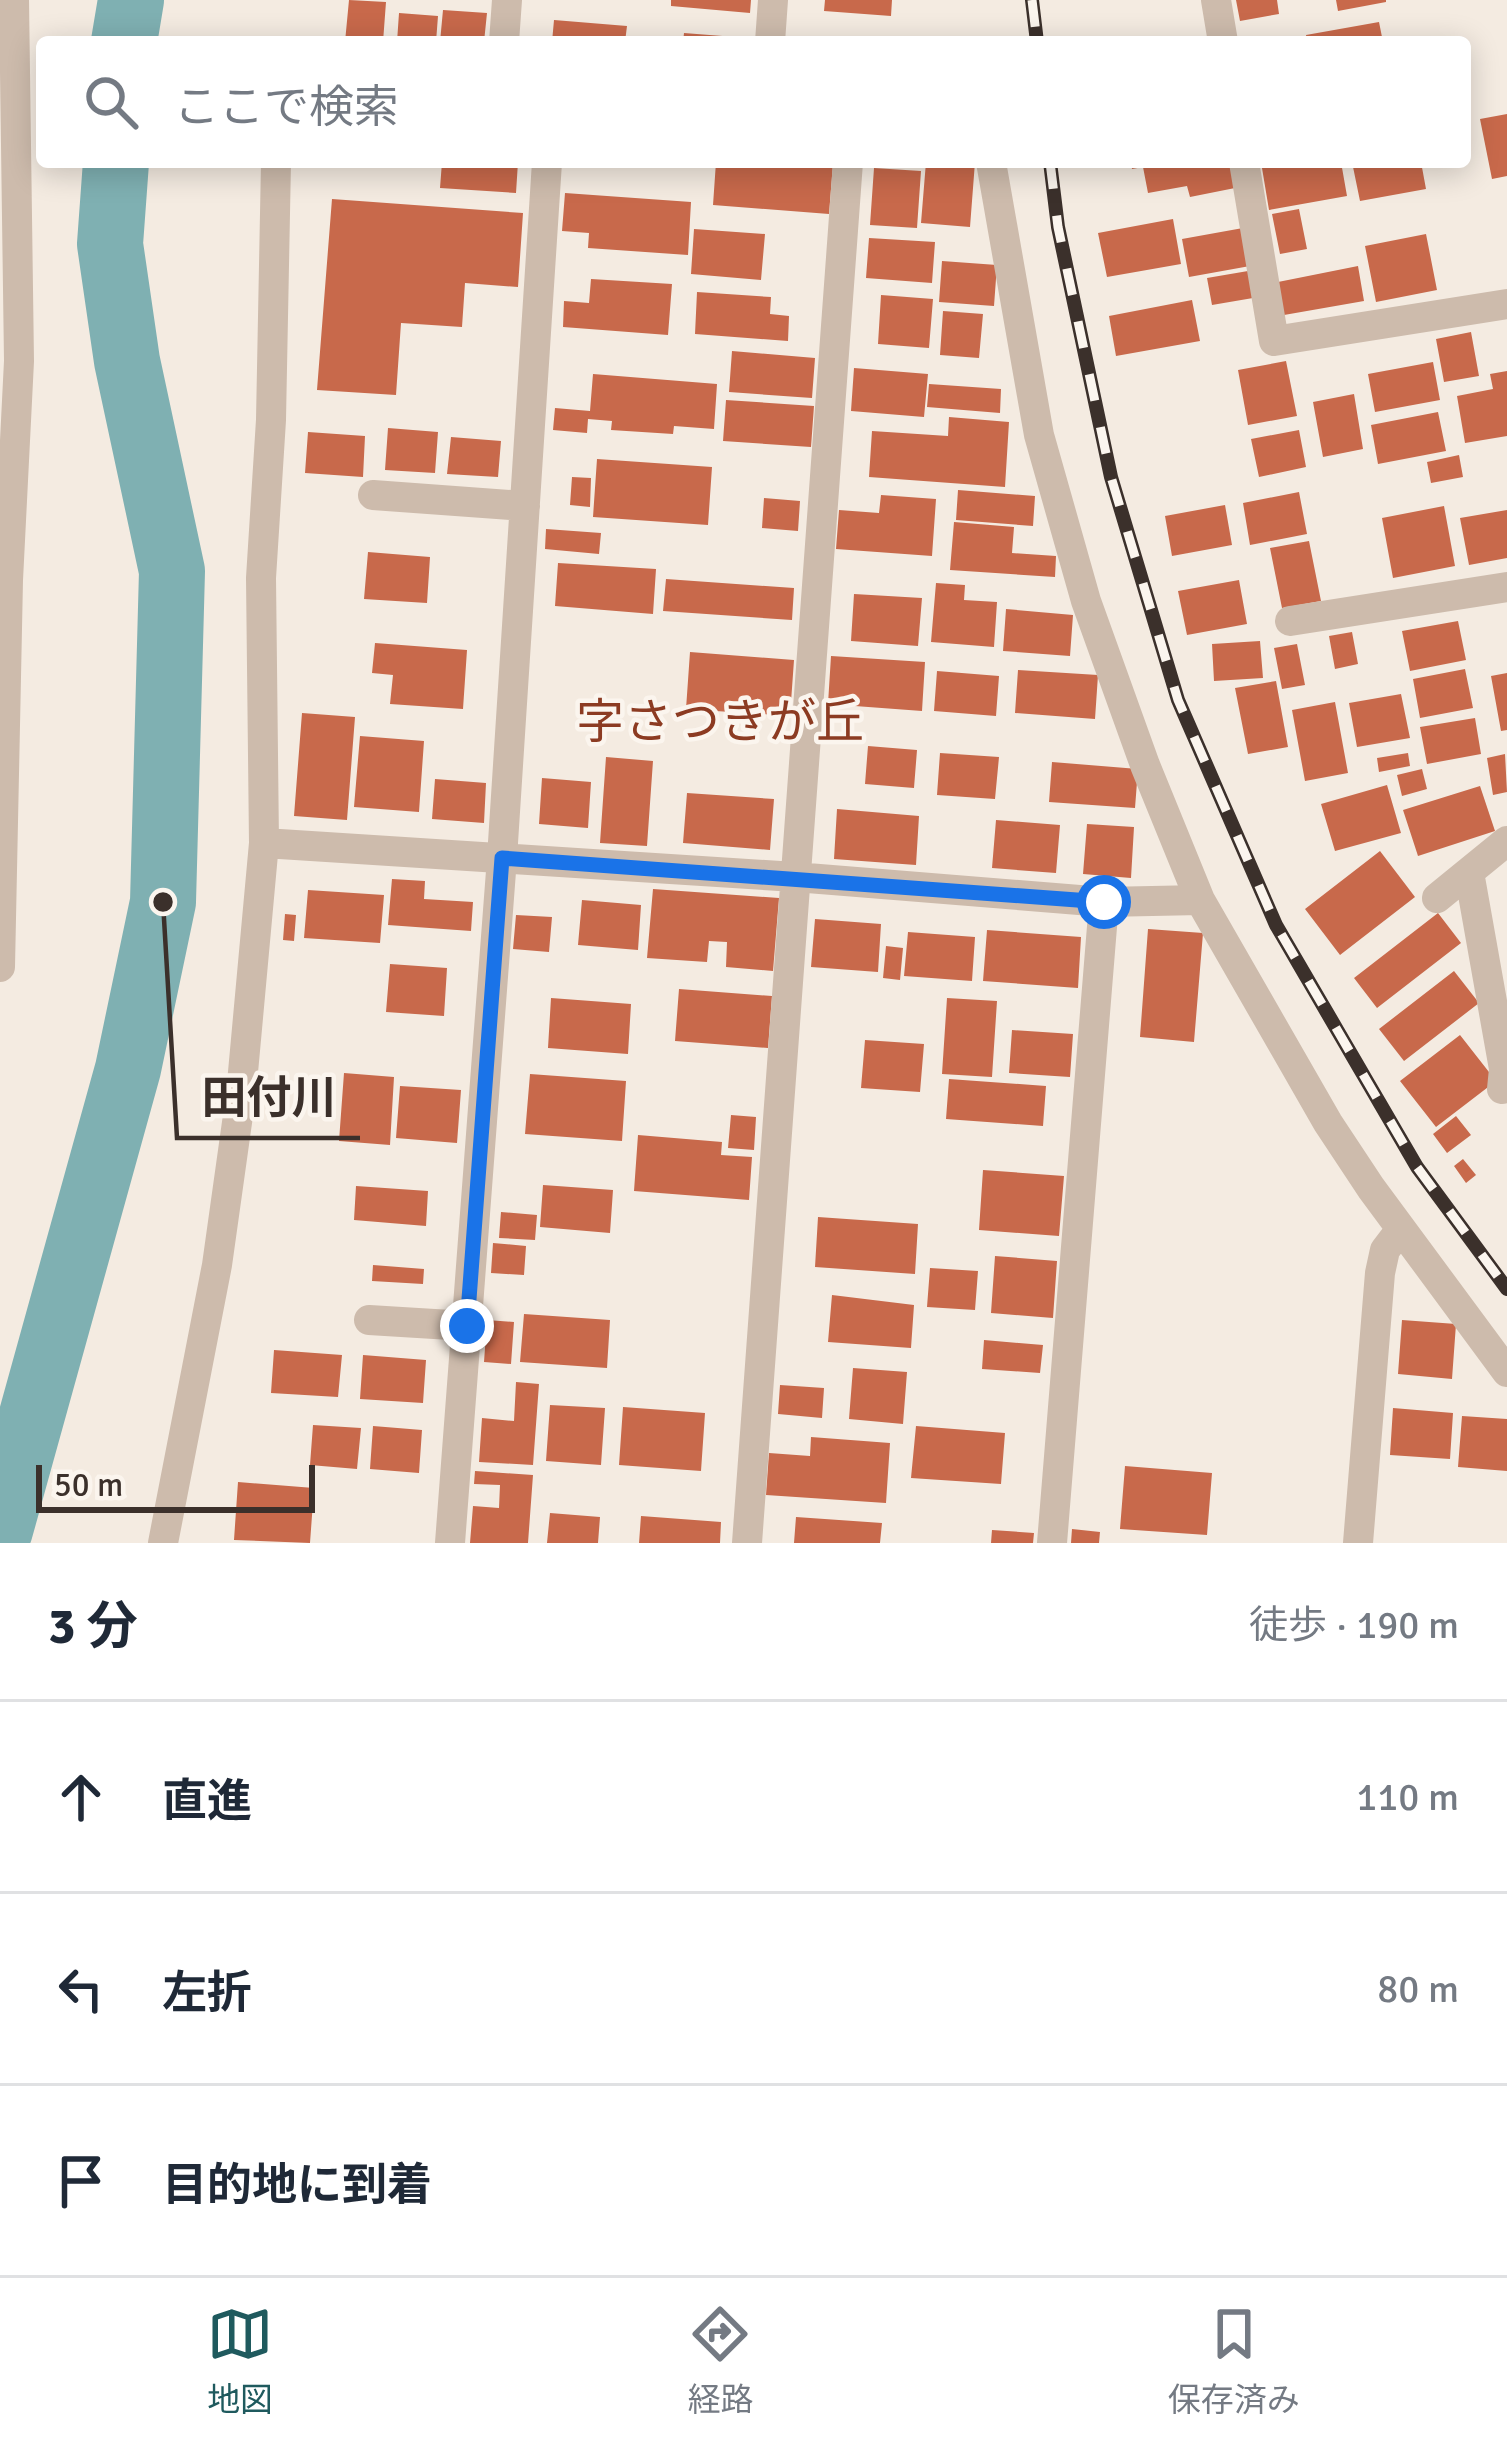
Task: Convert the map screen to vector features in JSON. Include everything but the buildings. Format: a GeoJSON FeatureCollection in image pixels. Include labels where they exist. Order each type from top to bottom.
{"type":"FeatureCollection","features":[{"type":"Feature","properties":{"kind":"street"},"geometry":{"type":"LineString","coordinates":[[0,967],[14,0]]}},
{"type":"Feature","properties":{"kind":"street"},"geometry":{"type":"LineString","coordinates":[[504,36],[506,0]]}},
{"type":"Feature","properties":{"kind":"street"},"geometry":{"type":"LineString","coordinates":[[770,36],[773,0]]}},
{"type":"Feature","properties":{"kind":"street"},"geometry":{"type":"LineString","coordinates":[[1216,0],[1222,36]]}},
{"type":"Feature","properties":{"kind":"street"},"geometry":{"type":"LineString","coordinates":[[163,1543],[218,1265],[241,1094],[264,843],[261,578],[271,420],[276,168]]}},
{"type":"Feature","properties":{"kind":"street"},"geometry":{"type":"LineString","coordinates":[[450,1543],[502,858],[547,168]]}},
{"type":"Feature","properties":{"kind":"street"},"geometry":{"type":"LineString","coordinates":[[747,1543],[848,168]]}},
{"type":"Feature","properties":{"kind":"street"},"geometry":{"type":"LineString","coordinates":[[992,168],[1040,435],[1081,582],[1145,764],[1201,900],[1328,1123],[1507,1372]]}},
{"type":"Feature","properties":{"kind":"street"},"geometry":{"type":"LineString","coordinates":[[1245,168],[1274,341],[1507,304]]}},
{"type":"Feature","properties":{"kind":"street"},"geometry":{"type":"LineString","coordinates":[[373,495],[525,506]]}},
{"type":"Feature","properties":{"kind":"street"},"geometry":{"type":"LineString","coordinates":[[1290,620],[1507,586]]}},
{"type":"Feature","properties":{"kind":"street"},"geometry":{"type":"LineString","coordinates":[[1437,898],[1507,841]]}},
{"type":"Feature","properties":{"kind":"street"},"geometry":{"type":"LineString","coordinates":[[264,843],[1104,902],[1201,900]]}},
{"type":"Feature","properties":{"kind":"street"},"geometry":{"type":"LineString","coordinates":[[1469,872],[1504,1070],[1502,1089]]}},
{"type":"Feature","properties":{"kind":"street"},"geometry":{"type":"LineString","coordinates":[[1052,1543],[1104,902]]}},
{"type":"Feature","properties":{"kind":"street"},"geometry":{"type":"LineString","coordinates":[[1358,1543],[1380,1273],[1385,1250],[1401,1229]]}},
{"type":"Feature","properties":{"kind":"street"},"geometry":{"type":"LineString","coordinates":[[369,1320],[467,1326]]}},
{"type":"Feature","properties":{"kind":"waterway"},"geometry":{"type":"LineString","coordinates":[[125,36],[131,0]]}},
{"type":"Feature","properties":{"kind":"waterway"},"geometry":{"type":"LineString","coordinates":[[0,1530],[128,1069],[163,902],[172,571],[127,361],[110,244],[116,168]]}},
{"type":"Feature","properties":{"kind":"railway"},"geometry":{"type":"LineString","coordinates":[[1032,0],[1036,36]]}},
{"type":"Feature","properties":{"kind":"railway"},"geometry":{"type":"LineString","coordinates":[[1051,168],[1058,227],[1111,477],[1178,700],[1276,925],[1417,1167],[1507,1289]]}},
{"type":"Feature","properties":{"kind":"place","name":"田付川"},"geometry":{"type":"Point","coordinates":[163,902]}},
{"type":"Feature","properties":{"kind":"district","name":"字さつきが丘"},"geometry":{"type":"Point","coordinates":[720,721]}},
{"type":"Feature","properties":{"kind":"route"},"geometry":{"type":"LineString","coordinates":[[467,1326],[502,858],[1104,902]]}}]}
